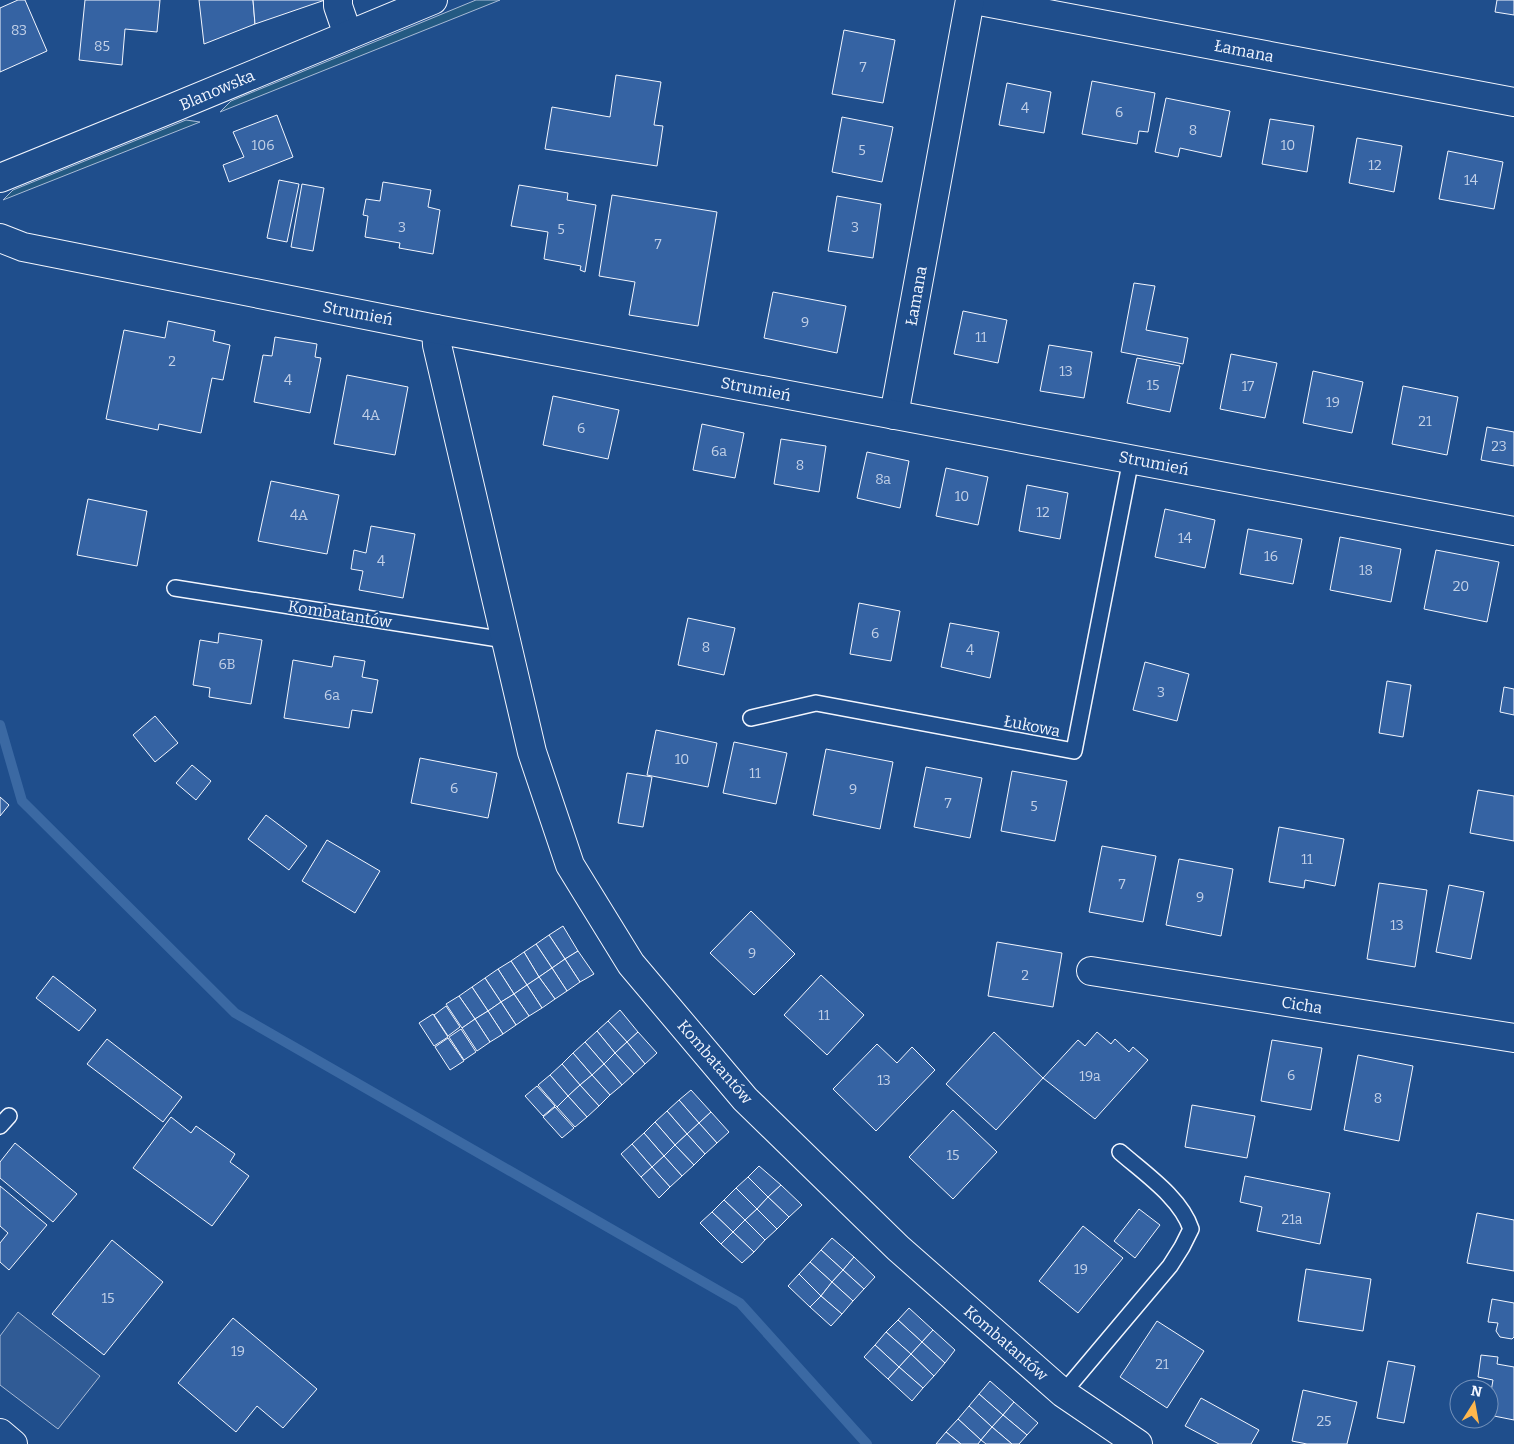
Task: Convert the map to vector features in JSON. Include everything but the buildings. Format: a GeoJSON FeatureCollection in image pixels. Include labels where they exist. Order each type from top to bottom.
{"type":"FeatureCollection","features":[{"type":"Feature","properties":{"kind":"street"},"geometry":{"type":"LineString","coordinates":[[338,0],[338,6],[348,35]]}},
{"type":"Feature","properties":{"kind":"street","name":"Blanowska"},"geometry":{"type":"LineString","coordinates":[[0,178],[433,0]]}},
{"type":"Feature","properties":{"kind":"street","name":"Łamana"},"geometry":{"type":"LineString","coordinates":[[894,415],[970,0]]}},
{"type":"Feature","properties":{"kind":"street","name":"Łamana"},"geometry":{"type":"LineString","coordinates":[[974,0],[1514,102]]}},
{"type":"Feature","properties":{"kind":"street","name":"Strumień"},"geometry":{"type":"LineString","coordinates":[[0,238],[23,247],[436,329],[1514,531]]}},
{"type":"Feature","properties":{"kind":"street","name":"Kombatantów"},"geometry":{"type":"LineString","coordinates":[[436,329],[437,345],[532,752],[570,865],[631,964],[746,1099],[898,1248],[1063,1393],[1138,1444]]}},
{"type":"Feature","properties":{"kind":"street","name":"Cicha"},"geometry":{"type":"LineString","coordinates":[[1091,971],[1514,1038]]}},
{"type":"Feature","properties":{"kind":"street"},"geometry":{"type":"LineString","coordinates":[[0,1433],[13,1444]]}},
{"type":"Feature","properties":{"kind":"lane","name":"Łukowa"},"geometry":{"type":"LineString","coordinates":[[751,718],[816,703],[1074,751],[1132,459]]}},
{"type":"Feature","properties":{"kind":"lane","name":"Kombatantów"},"geometry":{"type":"LineString","coordinates":[[175,588],[505,640]]}},
{"type":"Feature","properties":{"kind":"lane","name":"Kombatantów"},"geometry":{"type":"LineString","coordinates":[[1063,1393],[1170,1266],[1191,1229],[1188,1218],[1177,1203],[1120,1152]]}},
{"type":"Feature","properties":{"kind":"shaded area"},"geometry":{"type":"Polygon","coordinates":[[[476,0],[500,0],[220,112],[231,101],[476,0]]]}},
{"type":"Feature","properties":{"kind":"shaded area"},"geometry":{"type":"Polygon","coordinates":[[[186,120],[200,122],[3,200],[13,190],[186,120]]]}},
{"type":"Feature","properties":{"kind":"shaded area"},"geometry":{"type":"Polygon","coordinates":[[[18,1312],[100,1376],[58,1429],[0,1385],[0,1336],[18,1312]]]}},
{"type":"Feature","properties":{"kind":"waterway"},"geometry":{"type":"LineString","coordinates":[[0,725],[22,801],[235,1013],[740,1303],[867,1444]]}}]}
